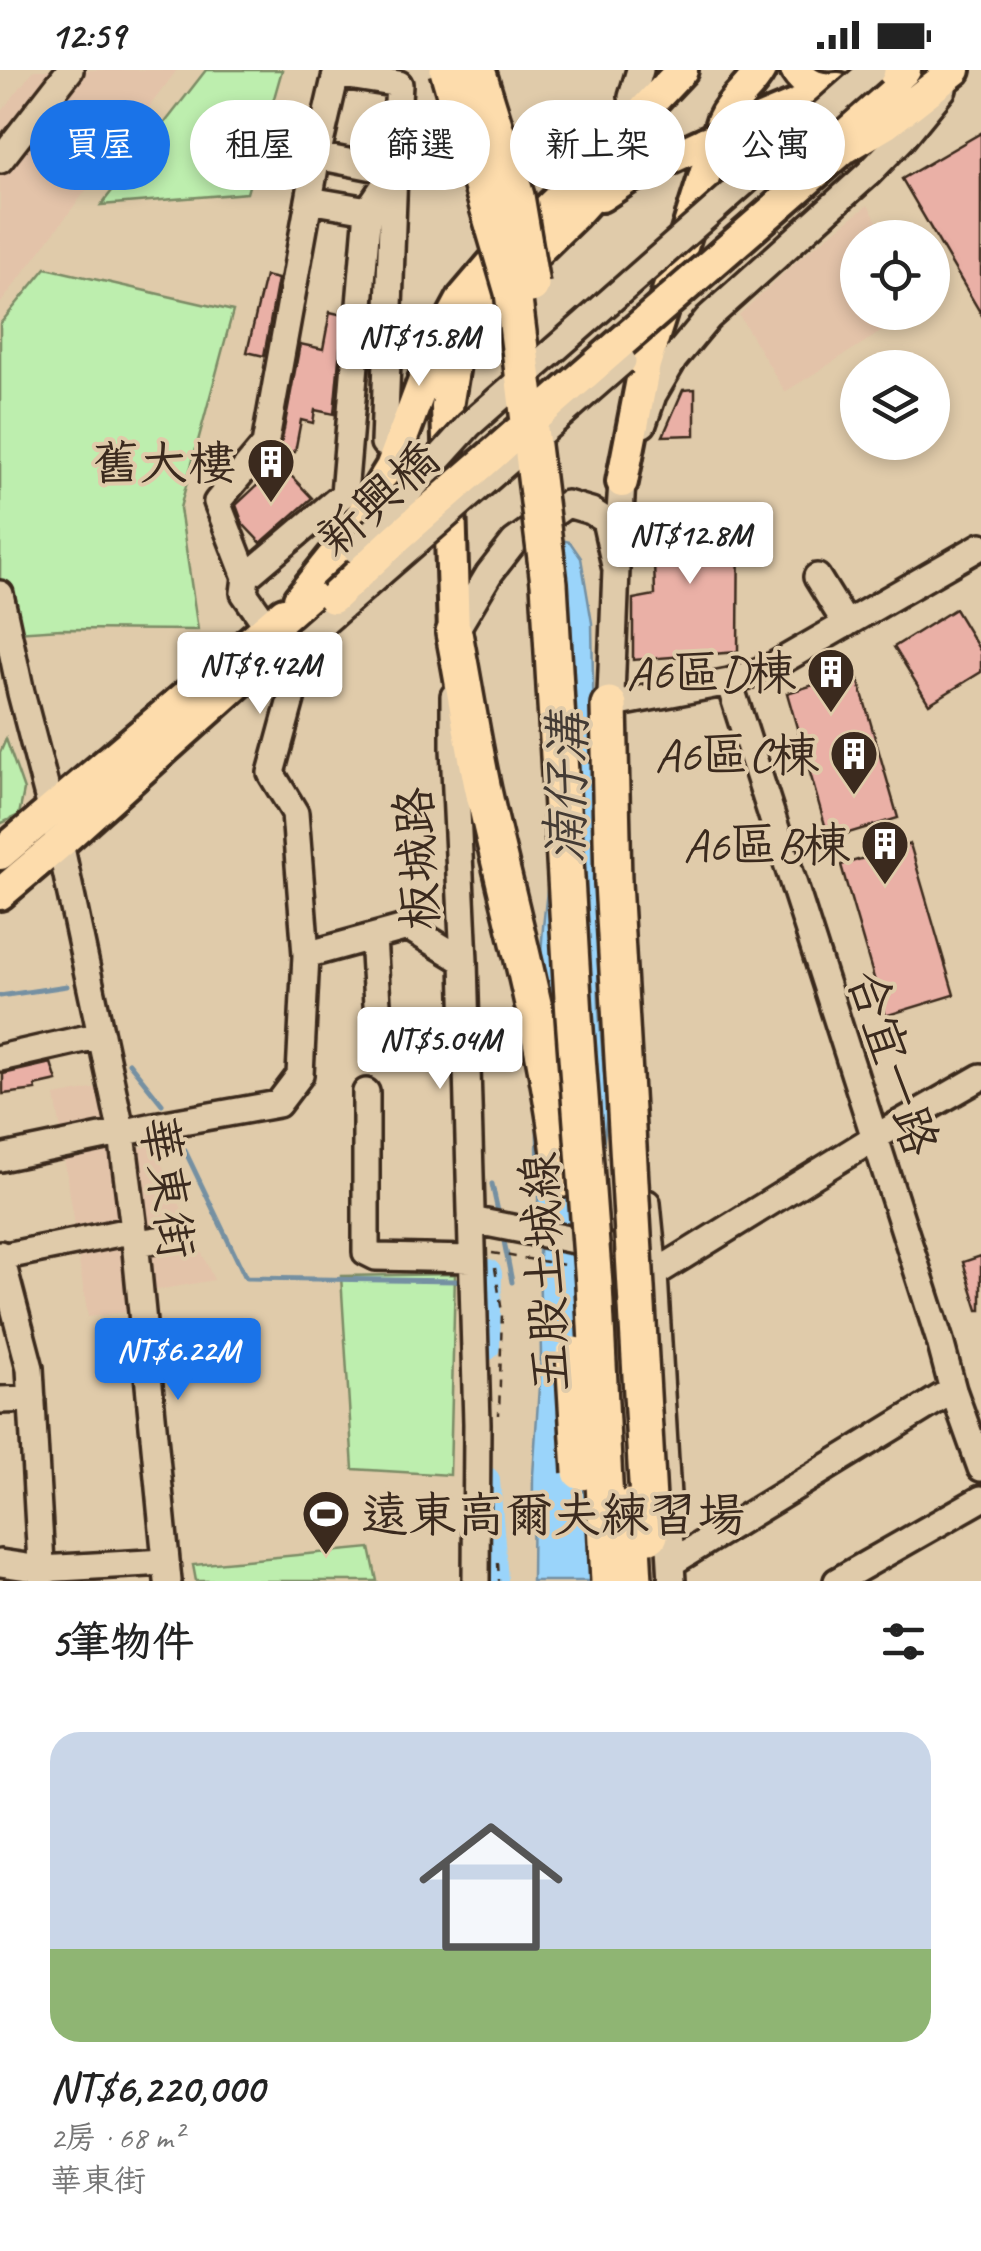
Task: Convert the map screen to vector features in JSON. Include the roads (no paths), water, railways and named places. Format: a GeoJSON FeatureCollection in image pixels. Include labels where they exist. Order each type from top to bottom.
{"type":"FeatureCollection","features":[{"type":"Feature","properties":{"kind":"highway","name":"五股土城線"},"geometry":{"type":"LineString","coordinates":[[448,70],[514,292],[549,582],[609,1581]]}},
{"type":"Feature","properties":{"kind":"highway","name":"五股土城線"},"geometry":{"type":"LineString","coordinates":[[477,70],[516,196],[570,570],[634,1581]]}},
{"type":"Feature","properties":{"kind":"highway"},"geometry":{"type":"LineString","coordinates":[[454,633],[482,786],[542,1037],[560,1142],[570,1257],[576,1422],[594,1581]]}},
{"type":"Feature","properties":{"kind":"highway"},"geometry":{"type":"LineString","coordinates":[[609,705],[613,882],[665,1575]]}},
{"type":"Feature","properties":{"kind":"main road"},"geometry":{"type":"LineString","coordinates":[[0,854],[53,810],[288,644],[300,599],[348,539],[391,468],[436,348],[463,298],[498,256],[582,176],[682,70]]}},
{"type":"Feature","properties":{"kind":"main road"},"geometry":{"type":"LineString","coordinates":[[454,633],[447,407],[456,352],[469,324],[497,290],[574,215],[704,70]]}},
{"type":"Feature","properties":{"kind":"main road"},"geometry":{"type":"LineString","coordinates":[[622,482],[645,364],[722,120],[760,70]]}},
{"type":"Feature","properties":{"kind":"main road"},"geometry":{"type":"LineString","coordinates":[[796,70],[806,82],[822,89],[837,88]]}},
{"type":"Feature","properties":{"kind":"main road"},"geometry":{"type":"LineString","coordinates":[[574,215],[628,178],[875,70]]}},
{"type":"Feature","properties":{"kind":"main road","name":"新興橋"},"geometry":{"type":"LineString","coordinates":[[332,584],[356,550],[905,70]]}},
{"type":"Feature","properties":{"kind":"main road","name":"新興橋"},"geometry":{"type":"LineString","coordinates":[[332,584],[398,537],[847,155],[957,70]]}},
{"type":"Feature","properties":{"kind":"main road"},"geometry":{"type":"LineString","coordinates":[[300,599],[332,584]]}},
{"type":"Feature","properties":{"kind":"main road"},"geometry":{"type":"LineString","coordinates":[[0,894],[288,644],[332,584]]}},
{"type":"Feature","properties":{"kind":"street"},"geometry":{"type":"LineString","coordinates":[[0,160],[70,70]]}},
{"type":"Feature","properties":{"kind":"street"},"geometry":{"type":"LineString","coordinates":[[632,97],[640,70]]}},
{"type":"Feature","properties":{"kind":"street"},"geometry":{"type":"LineString","coordinates":[[356,550],[470,425],[875,70]]}},
{"type":"Feature","properties":{"kind":"street"},"geometry":{"type":"LineString","coordinates":[[665,1575],[654,1274],[628,1019],[609,705],[622,482],[653,394],[708,318],[869,173],[902,139],[957,70]]}},
{"type":"Feature","properties":{"kind":"street"},"geometry":{"type":"LineString","coordinates":[[330,100],[336,74],[399,84],[398,100]]}},
{"type":"Feature","properties":{"kind":"street"},"geometry":{"type":"LineString","coordinates":[[311,190],[265,445],[217,502],[246,578],[244,592],[288,644],[847,155]]}},
{"type":"Feature","properties":{"kind":"street"},"geometry":{"type":"LineString","coordinates":[[246,578],[344,494],[368,210],[381,190]]}},
{"type":"Feature","properties":{"kind":"street"},"geometry":{"type":"LineString","coordinates":[[384,442],[393,190]]}},
{"type":"Feature","properties":{"kind":"street"},"geometry":{"type":"LineString","coordinates":[[309,200],[368,210]]}},
{"type":"Feature","properties":{"kind":"street"},"geometry":{"type":"LineString","coordinates":[[454,633],[489,574],[514,542],[567,504],[591,511],[604,520],[616,570]]}},
{"type":"Feature","properties":{"kind":"street"},"geometry":{"type":"LineString","coordinates":[[609,705],[729,682],[773,666],[981,546]]}},
{"type":"Feature","properties":{"kind":"street"},"geometry":{"type":"LineString","coordinates":[[817,577],[846,624]]}},
{"type":"Feature","properties":{"kind":"street","name":"華東街"},"geometry":{"type":"LineString","coordinates":[[0,594],[21,693],[53,810],[122,1134],[167,1571]]}},
{"type":"Feature","properties":{"kind":"street","name":"板城路"},"geometry":{"type":"LineString","coordinates":[[454,633],[454,748],[471,1220],[482,1256],[476,1581]]}},
{"type":"Feature","properties":{"kind":"street","name":"合宜一路"},"geometry":{"type":"LineString","coordinates":[[729,682],[981,1468]]}},
{"type":"Feature","properties":{"kind":"street"},"geometry":{"type":"LineString","coordinates":[[0,1158],[86,1136],[122,1134],[278,1104],[300,1075],[306,955],[295,812],[271,773],[293,692]]}},
{"type":"Feature","properties":{"kind":"street"},"geometry":{"type":"LineString","coordinates":[[306,955],[408,927],[464,961]]}},
{"type":"Feature","properties":{"kind":"street"},"geometry":{"type":"LineString","coordinates":[[372,937],[377,1004]]}},
{"type":"Feature","properties":{"kind":"street"},"geometry":{"type":"LineString","coordinates":[[0,1058],[101,1035]]}},
{"type":"Feature","properties":{"kind":"street"},"geometry":{"type":"LineString","coordinates":[[654,1274],[981,1077]]}},
{"type":"Feature","properties":{"kind":"street"},"geometry":{"type":"LineString","coordinates":[[366,1092],[366,1252],[376,1257],[482,1256]]}},
{"type":"Feature","properties":{"kind":"street"},"geometry":{"type":"LineString","coordinates":[[471,1220],[600,1245],[654,1274]]}},
{"type":"Feature","properties":{"kind":"street"},"geometry":{"type":"LineString","coordinates":[[42,1575],[30,1368],[0,1255],[135,1236],[176,1237]]}},
{"type":"Feature","properties":{"kind":"street"},"geometry":{"type":"LineString","coordinates":[[665,1575],[954,1390]]}},
{"type":"Feature","properties":{"kind":"street"},"geometry":{"type":"LineString","coordinates":[[0,1400],[32,1399]]}},
{"type":"Feature","properties":{"kind":"street"},"geometry":{"type":"LineString","coordinates":[[837,1581],[981,1499]]}},
{"type":"Feature","properties":{"kind":"street"},"geometry":{"type":"LineString","coordinates":[[0,1563],[42,1575],[167,1571]]}},
{"type":"Feature","properties":{"kind":"water"},"geometry":{"type":"Polygon","coordinates":[[[558,539],[570,542],[581,558],[592,623],[599,1009],[607,1112],[586,1299],[618,1581],[532,1581],[533,1475],[541,1357],[535,1033],[554,826],[558,539]]]}},
{"type":"Feature","properties":{"kind":"waterway"},"geometry":{"type":"LineString","coordinates":[[0,996],[67,986]]}},
{"type":"Feature","properties":{"kind":"waterway"},"geometry":{"type":"LineString","coordinates":[[129,1063],[162,1104]]}},
{"type":"Feature","properties":{"kind":"waterway"},"geometry":{"type":"LineString","coordinates":[[178,1136],[246,1278],[457,1281]]}},
{"type":"Feature","properties":{"kind":"waterway"},"geometry":{"type":"LineString","coordinates":[[492,1184],[499,1216]]}},
{"type":"Feature","properties":{"kind":"waterway"},"geometry":{"type":"LineString","coordinates":[[503,1236],[512,1282]]}},
{"type":"Feature","properties":{"kind":"waterway","name":"湳仔溝"},"geometry":{"type":"LineString","coordinates":[[485,1346],[487,1274]]}},
{"type":"Feature","properties":{"kind":"waterway","name":"湳仔溝"},"geometry":{"type":"LineString","coordinates":[[485,1481],[493,1581]]}},
{"type":"Feature","properties":{"kind":"place","name":"舊大樓"},"geometry":{"type":"Point","coordinates":[271,504]}},
{"type":"Feature","properties":{"kind":"place","name":"A6區D棟"},"geometry":{"type":"Point","coordinates":[831,714]}},
{"type":"Feature","properties":{"kind":"place","name":"A6區C棟"},"geometry":{"type":"Point","coordinates":[854,796]}},
{"type":"Feature","properties":{"kind":"place","name":"A6區B棟"},"geometry":{"type":"Point","coordinates":[885,886]}},
{"type":"Feature","properties":{"kind":"place","name":"遠東高爾夫練習場"},"geometry":{"type":"Point","coordinates":[326,1556]}}]}
